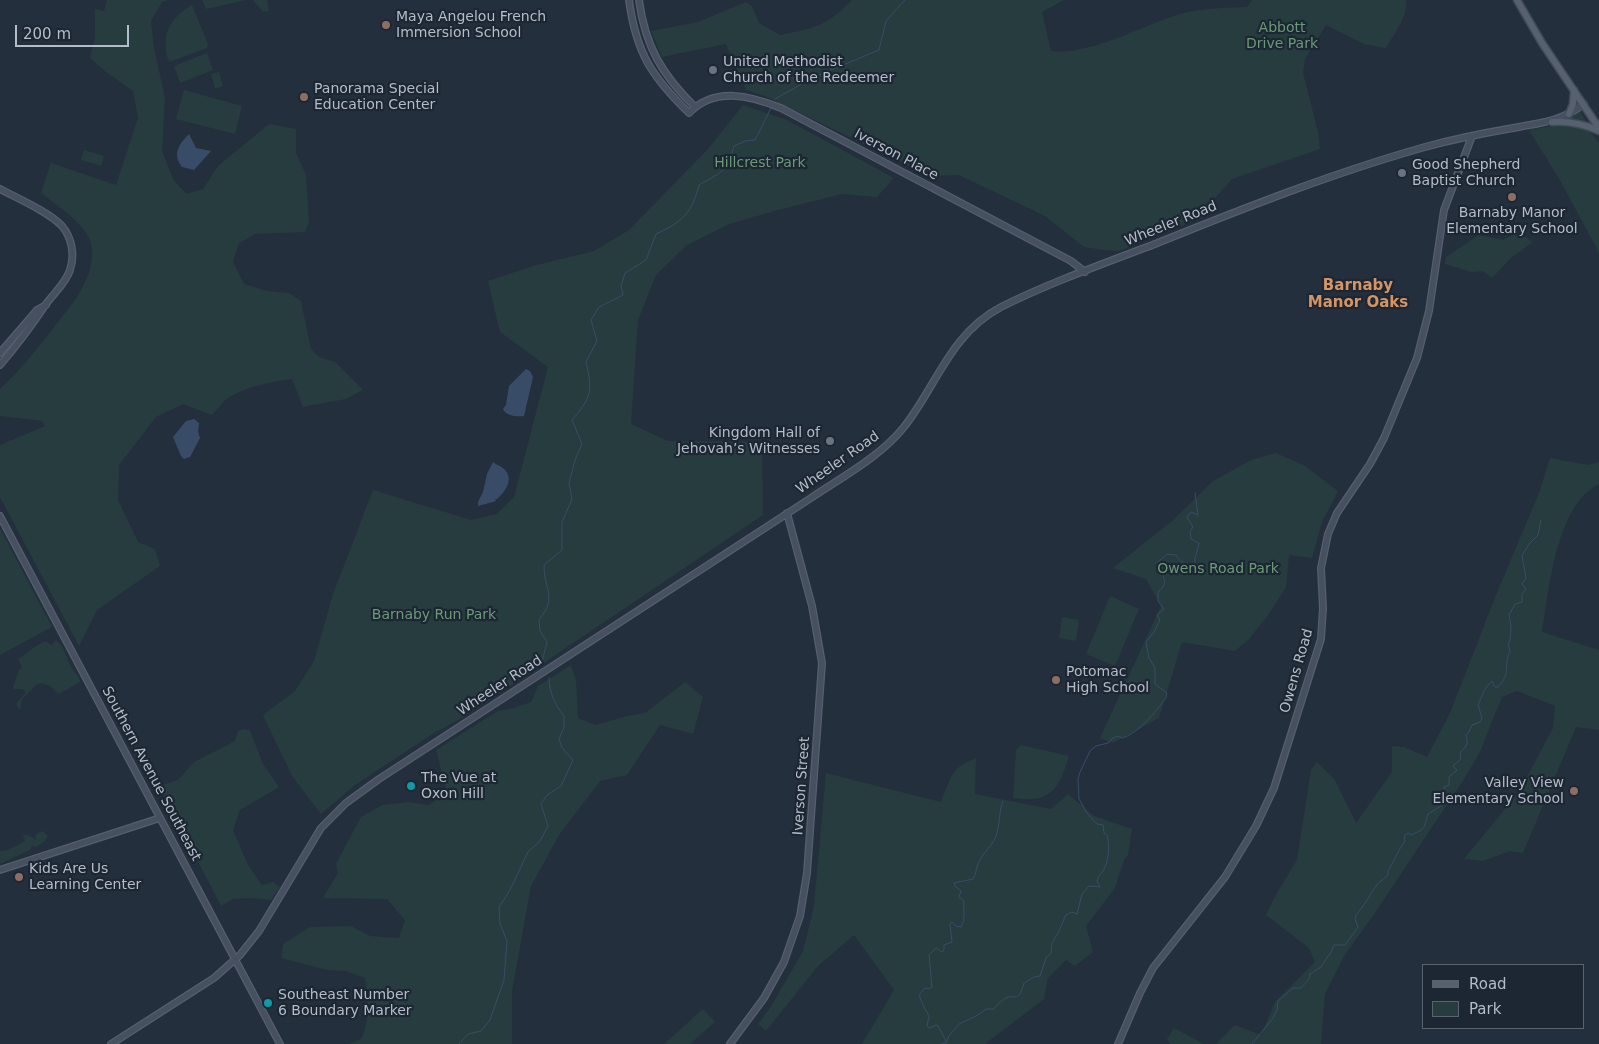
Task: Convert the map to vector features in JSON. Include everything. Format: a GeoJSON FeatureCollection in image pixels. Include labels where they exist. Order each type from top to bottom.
{"type":"FeatureCollection","features":[{"type":"Feature","properties":{"kind":"main road","name":"Iverson Place"},"geometry":{"type":"LineString","coordinates":[[629,0],[636,37],[649,66],[667,91],[689,113],[695,107],[711,99],[737,95],[760,100],[781,108],[1071,261],[1085,272]]}},
{"type":"Feature","properties":{"kind":"main road"},"geometry":{"type":"LineString","coordinates":[[639,0],[643,25],[655,58],[672,84],[695,107]]}},
{"type":"Feature","properties":{"kind":"main road"},"geometry":{"type":"LineString","coordinates":[[1517,0],[1542,43],[1599,129]]}},
{"type":"Feature","properties":{"kind":"main road"},"geometry":{"type":"LineString","coordinates":[[1569,114],[1573,104],[1574,89]]}},
{"type":"Feature","properties":{"kind":"main road","name":"Wheeler Road"},"geometry":{"type":"LineString","coordinates":[[111,1044],[125,1039],[214,978],[236,960],[257,933],[321,828],[346,803],[379,779],[787,513],[887,445],[903,428],[950,352],[978,323],[1004,306],[1198,226],[1287,193],[1425,147],[1472,136],[1552,122],[1584,104]]}},
{"type":"Feature","properties":{"kind":"main road"},"geometry":{"type":"LineString","coordinates":[[1552,122],[1578,123],[1599,129]]}},
{"type":"Feature","properties":{"kind":"main road","name":"Owens Road"},"geometry":{"type":"LineString","coordinates":[[1118,1044],[1153,968],[1165,950],[1202,908],[1241,852],[1256,826],[1276,781],[1321,638],[1323,608],[1321,568],[1328,534],[1337,513],[1370,464],[1384,438],[1417,358],[1429,312],[1444,210],[1472,136]]}},
{"type":"Feature","properties":{"kind":"main road"},"geometry":{"type":"LineString","coordinates":[[0,189],[52,217],[63,227],[70,239],[72,258],[70,272],[41,314],[0,364]]}},
{"type":"Feature","properties":{"kind":"main road"},"geometry":{"type":"LineString","coordinates":[[0,353],[37,310],[46,305]]}},
{"type":"Feature","properties":{"kind":"main road","name":"Iverson Street"},"geometry":{"type":"LineString","coordinates":[[730,1044],[764,998],[784,962],[800,916],[807,873],[822,663],[812,606],[787,513]]}},
{"type":"Feature","properties":{"kind":"main road","name":"Southern Avenue Southeast"},"geometry":{"type":"LineString","coordinates":[[0,516],[280,1044]]}},
{"type":"Feature","properties":{"kind":"main road"},"geometry":{"type":"LineString","coordinates":[[0,870],[160,818]]}},
{"type":"Feature","properties":{"kind":"green space"},"geometry":{"type":"Polygon","coordinates":[[[107,0],[169,0],[162,2],[151,21],[154,48],[165,98],[162,151],[174,181],[187,194],[203,189],[218,166],[269,124],[296,129],[296,153],[306,175],[309,222],[305,232],[255,234],[239,243],[233,262],[244,284],[267,291],[289,293],[301,301],[311,349],[319,357],[335,362],[363,390],[346,399],[303,407],[292,379],[243,390],[226,400],[212,415],[183,404],[156,417],[119,465],[118,500],[138,542],[155,549],[160,566],[97,610],[79,646],[0,497],[0,445],[45,426],[42,421],[0,416],[0,389],[31,357],[72,304],[82,289],[90,268],[92,251],[87,233],[68,214],[41,193],[51,163],[116,185],[138,118],[133,91],[90,58],[95,37],[95,9],[104,11],[107,0]]]}},
{"type":"Feature","properties":{"kind":"green space"},"geometry":{"type":"Polygon","coordinates":[[[202,0],[246,0],[206,9],[202,0]]]}},
{"type":"Feature","properties":{"kind":"green space"},"geometry":{"type":"Polygon","coordinates":[[[253,0],[267,0],[269,11],[263,12],[253,0]]]}},
{"type":"Feature","properties":{"kind":"green space","name":"Abbott Drive Park"},"geometry":{"type":"Polygon","coordinates":[[[852,0],[1064,0],[1042,12],[1051,51],[1081,49],[1096,45],[1180,14],[1209,9],[1247,7],[1252,0],[1406,0],[1406,6],[1400,25],[1386,48],[1364,44],[1326,25],[1305,59],[1303,73],[1318,132],[1320,149],[1232,179],[1209,205],[1213,213],[1119,251],[1084,247],[1045,216],[959,175],[930,176],[765,96],[746,90],[726,44],[662,57],[651,31],[698,22],[746,2],[752,6],[759,23],[780,35],[820,25],[843,9],[852,0]]]}},
{"type":"Feature","properties":{"kind":"green space"},"geometry":{"type":"Polygon","coordinates":[[[192,5],[208,44],[207,48],[169,62],[166,53],[168,29],[177,16],[192,5]]]}},
{"type":"Feature","properties":{"kind":"green space"},"geometry":{"type":"Polygon","coordinates":[[[207,53],[213,70],[180,83],[174,66],[207,53]]]}},
{"type":"Feature","properties":{"kind":"green space"},"geometry":{"type":"Polygon","coordinates":[[[219,72],[223,86],[215,89],[211,74],[219,72]]]}},
{"type":"Feature","properties":{"kind":"green space"},"geometry":{"type":"Polygon","coordinates":[[[184,90],[242,106],[235,134],[176,119],[184,90]]]}},
{"type":"Feature","properties":{"kind":"green space","name":"Barnaby Run Park"},"geometry":{"type":"Polygon","coordinates":[[[743,105],[787,120],[894,178],[877,197],[842,194],[778,210],[729,224],[687,245],[656,275],[638,320],[631,424],[668,441],[762,442],[763,515],[465,716],[431,735],[355,785],[321,814],[292,776],[263,715],[295,691],[314,661],[333,594],[373,490],[471,520],[497,514],[514,497],[548,367],[500,332],[488,281],[533,266],[594,251],[629,230],[708,149],[743,105]]]}},
{"type":"Feature","properties":{"kind":"green space"},"geometry":{"type":"Polygon","coordinates":[[[1580,111],[1587,123],[1566,120],[1566,119],[1580,111]]]}},
{"type":"Feature","properties":{"kind":"green space"},"geometry":{"type":"Polygon","coordinates":[[[1556,125],[1569,125],[1586,129],[1599,143],[1599,253],[1561,182],[1529,130],[1556,125]]]}},
{"type":"Feature","properties":{"kind":"green space"},"geometry":{"type":"Polygon","coordinates":[[[84,150],[104,156],[101,166],[81,160],[84,150]]]}},
{"type":"Feature","properties":{"kind":"green space"},"geometry":{"type":"Polygon","coordinates":[[[1518,232],[1533,242],[1511,258],[1492,278],[1483,271],[1471,272],[1445,264],[1446,257],[1479,235],[1503,240],[1518,232]]]}},
{"type":"Feature","properties":{"kind":"green space","name":"Owens Road Park"},"geometry":{"type":"Polygon","coordinates":[[[1276,453],[1305,466],[1338,491],[1322,522],[1312,558],[1289,555],[1286,587],[1269,614],[1249,639],[1235,651],[1182,642],[1159,718],[1113,743],[1100,738],[1161,606],[1146,579],[1113,568],[1172,521],[1213,481],[1251,460],[1276,453]]]}},
{"type":"Feature","properties":{"kind":"green space"},"geometry":{"type":"Polygon","coordinates":[[[1550,458],[1588,465],[1599,462],[1599,484],[1584,495],[1573,510],[1564,529],[1552,572],[1542,632],[1599,650],[1599,730],[1576,727],[1523,853],[1510,851],[1483,861],[1464,859],[1519,792],[1553,728],[1555,706],[1517,691],[1502,697],[1479,754],[1464,779],[1375,913],[1344,956],[1325,994],[1321,1044],[1216,1044],[1235,1025],[1261,1035],[1275,1002],[1315,962],[1309,948],[1266,915],[1297,860],[1311,770],[1317,762],[1335,780],[1356,823],[1392,772],[1392,746],[1404,747],[1427,757],[1450,713],[1496,595],[1539,493],[1550,458]]]}},
{"type":"Feature","properties":{"kind":"green space"},"geometry":{"type":"Polygon","coordinates":[[[0,528],[52,627],[0,655],[0,528]]]}},
{"type":"Feature","properties":{"kind":"green space"},"geometry":{"type":"Polygon","coordinates":[[[1110,596],[1139,609],[1115,666],[1086,654],[1110,596]]]}},
{"type":"Feature","properties":{"kind":"green space"},"geometry":{"type":"Polygon","coordinates":[[[1062,617],[1079,620],[1076,641],[1059,638],[1062,617]]]}},
{"type":"Feature","properties":{"kind":"green space"},"geometry":{"type":"Polygon","coordinates":[[[56,640],[63,648],[80,682],[59,694],[50,686],[42,683],[36,685],[22,699],[20,710],[16,704],[26,692],[23,689],[13,688],[19,670],[22,667],[18,659],[46,641],[51,645],[56,640]]]}},
{"type":"Feature","properties":{"kind":"green space"},"geometry":{"type":"Polygon","coordinates":[[[571,665],[576,680],[578,718],[595,725],[645,713],[685,682],[703,697],[693,734],[660,725],[627,775],[600,781],[559,835],[531,886],[512,991],[512,1044],[349,1044],[362,1038],[368,1016],[365,978],[346,971],[327,970],[281,958],[283,944],[310,927],[351,926],[370,936],[399,938],[405,920],[387,899],[323,898],[338,873],[336,864],[361,817],[382,805],[409,802],[429,805],[447,793],[436,750],[498,711],[531,702],[538,686],[571,665]]]}},
{"type":"Feature","properties":{"kind":"green space"},"geometry":{"type":"Polygon","coordinates":[[[244,729],[250,731],[263,764],[279,787],[240,810],[233,830],[248,865],[262,885],[273,882],[280,887],[271,900],[233,899],[221,906],[159,786],[178,780],[194,762],[235,741],[238,731],[244,729]]]}},
{"type":"Feature","properties":{"kind":"green space"},"geometry":{"type":"Polygon","coordinates":[[[1021,745],[1069,756],[1057,785],[1052,792],[1045,796],[1036,799],[1013,798],[1016,750],[1021,745]]]}},
{"type":"Feature","properties":{"kind":"green space"},"geometry":{"type":"Polygon","coordinates":[[[976,758],[975,794],[1051,809],[1068,794],[1094,816],[1132,829],[1128,855],[1124,860],[1115,888],[1086,926],[1093,952],[1075,966],[1066,960],[1048,978],[1044,999],[985,1044],[862,1044],[894,990],[854,935],[818,966],[766,1031],[758,1024],[770,1008],[803,951],[814,906],[826,773],[941,802],[952,775],[961,766],[976,758]]]}},
{"type":"Feature","properties":{"kind":"green space"},"geometry":{"type":"Polygon","coordinates":[[[43,831],[48,836],[44,842],[36,847],[32,846],[30,850],[0,864],[0,851],[8,850],[25,841],[23,834],[36,840],[35,835],[43,831]]]}},
{"type":"Feature","properties":{"kind":"green space"},"geometry":{"type":"Polygon","coordinates":[[[703,1009],[715,1022],[690,1044],[664,1044],[703,1009]]]}},
{"type":"Feature","properties":{"kind":"green space"},"geometry":{"type":"Polygon","coordinates":[[[1174,1028],[1204,1044],[1170,1044],[1167,1039],[1174,1028]]]}},
{"type":"Feature","properties":{"kind":"water"},"geometry":{"type":"Polygon","coordinates":[[[189,134],[196,148],[211,151],[194,170],[182,167],[177,158],[180,145],[189,134]]]}},
{"type":"Feature","properties":{"kind":"water"},"geometry":{"type":"Polygon","coordinates":[[[526,369],[530,371],[533,377],[524,416],[509,415],[503,409],[506,405],[509,386],[526,369]]]}},
{"type":"Feature","properties":{"kind":"water"},"geometry":{"type":"Polygon","coordinates":[[[194,419],[199,423],[198,432],[200,438],[190,457],[184,459],[173,437],[186,421],[194,419]]]}},
{"type":"Feature","properties":{"kind":"water"},"geometry":{"type":"Polygon","coordinates":[[[493,462],[507,472],[508,484],[500,496],[495,499],[496,501],[478,506],[487,474],[493,462]]]}},
{"type":"Feature","properties":{"kind":"waterway"},"geometry":{"type":"LineString","coordinates":[[775,99],[814,77],[879,50],[886,21],[905,0]]}},
{"type":"Feature","properties":{"kind":"waterway"},"geometry":{"type":"LineString","coordinates":[[542,662],[547,642],[540,631],[539,620],[545,612],[549,599],[544,565],[562,550],[562,522],[572,499],[569,483],[575,460],[582,444],[572,420],[587,400],[589,394],[590,387],[586,362],[597,341],[591,320],[599,307],[623,295],[621,286],[625,273],[646,260],[656,234],[685,216],[693,203],[699,185],[727,166],[734,146],[745,141],[755,140],[771,108]]}},
{"type":"Feature","properties":{"kind":"waterway"},"geometry":{"type":"LineString","coordinates":[[942,1044],[946,1043],[959,1024],[986,1009],[993,1009],[1007,998],[1018,996],[1024,983],[1040,976],[1046,958],[1051,953],[1052,943],[1066,915],[1072,912],[1077,914],[1082,894],[1089,886],[1100,887],[1097,881],[1107,863],[1108,839],[1104,833],[1103,825],[1097,824],[1087,813],[1079,799],[1078,779],[1090,751],[1096,746],[1108,743],[1113,738],[1118,736],[1123,738],[1136,731],[1166,698],[1167,693],[1155,684],[1155,668],[1149,658],[1146,642],[1160,620],[1157,615],[1164,609],[1158,601],[1158,592],[1164,585],[1164,578],[1157,563],[1167,554],[1176,555],[1181,561],[1195,564],[1199,543],[1191,539],[1190,532],[1193,527],[1187,517],[1191,512],[1198,515],[1195,493]]}},
{"type":"Feature","properties":{"kind":"waterway"},"geometry":{"type":"LineString","coordinates":[[1252,1044],[1273,1018],[1277,1010],[1278,1001],[1293,988],[1301,988],[1309,979],[1310,974],[1321,967],[1334,945],[1345,945],[1358,927],[1355,919],[1356,915],[1377,884],[1388,875],[1388,871],[1405,841],[1405,835],[1409,833],[1411,835],[1422,829],[1428,814],[1444,804],[1444,787],[1449,785],[1449,777],[1457,770],[1453,766],[1461,759],[1460,753],[1467,743],[1466,735],[1472,725],[1480,722],[1482,718],[1478,705],[1484,692],[1492,681],[1495,687],[1498,687],[1505,677],[1510,651],[1508,644],[1511,627],[1509,615],[1515,604],[1522,602],[1522,594],[1526,589],[1522,584],[1526,578],[1522,556],[1529,544],[1538,535],[1541,520]]}},
{"type":"Feature","properties":{"kind":"waterway"},"geometry":{"type":"LineString","coordinates":[[459,1044],[468,1034],[481,1031],[490,1020],[504,980],[507,941],[500,924],[499,907],[510,890],[528,852],[540,841],[548,826],[541,804],[547,795],[561,786],[573,760],[562,748],[559,739],[564,727],[564,716],[553,698],[549,678]]}},
{"type":"Feature","properties":{"kind":"waterway"},"geometry":{"type":"LineString","coordinates":[[946,1041],[938,1026],[930,1028],[927,1026],[929,1016],[919,995],[925,988],[929,989],[932,987],[929,955],[936,948],[942,952],[944,945],[952,942],[950,924],[952,922],[956,926],[961,927],[963,924],[964,901],[959,897],[961,891],[954,883],[973,879],[980,860],[995,837],[1003,801]]}},
{"type":"Feature","properties":{"kind":"place","name":"Maya Angelou French Immersion School"},"geometry":{"type":"Point","coordinates":[386,25]}},
{"type":"Feature","properties":{"kind":"place","name":"United Methodist Church of the Redeemer"},"geometry":{"type":"Point","coordinates":[713,70]}},
{"type":"Feature","properties":{"kind":"place","name":"Panorama Special Education Center"},"geometry":{"type":"Point","coordinates":[304,97]}},
{"type":"Feature","properties":{"kind":"place","name":"Good Shepherd Baptist Church"},"geometry":{"type":"Point","coordinates":[1402,173]}},
{"type":"Feature","properties":{"kind":"place","name":"Barnaby Manor Elementary School"},"geometry":{"type":"Point","coordinates":[1512,197]}},
{"type":"Feature","properties":{"kind":"place","name":"Kingdom Hall of Jehovah’s Witnesses"},"geometry":{"type":"Point","coordinates":[830,441]}},
{"type":"Feature","properties":{"kind":"place","name":"Potomac High School"},"geometry":{"type":"Point","coordinates":[1056,680]}},
{"type":"Feature","properties":{"kind":"place","name":"The Vue at Oxon Hill"},"geometry":{"type":"Point","coordinates":[411,786]}},
{"type":"Feature","properties":{"kind":"place","name":"Valley View Elementary School"},"geometry":{"type":"Point","coordinates":[1574,791]}},
{"type":"Feature","properties":{"kind":"place","name":"Kids Are Us Learning Center"},"geometry":{"type":"Point","coordinates":[19,877]}},
{"type":"Feature","properties":{"kind":"place","name":"Southeast Number 6 Boundary Marker"},"geometry":{"type":"Point","coordinates":[268,1003]}},
{"type":"Feature","properties":{"kind":"district","name":"Barnaby Manor Oaks"},"geometry":{"type":"Point","coordinates":[1358,294]}},
{"type":"Feature","properties":{"kind":"park label","name":"Hillcrest Park"},"geometry":{"type":"Point","coordinates":[760,163]}}]}
